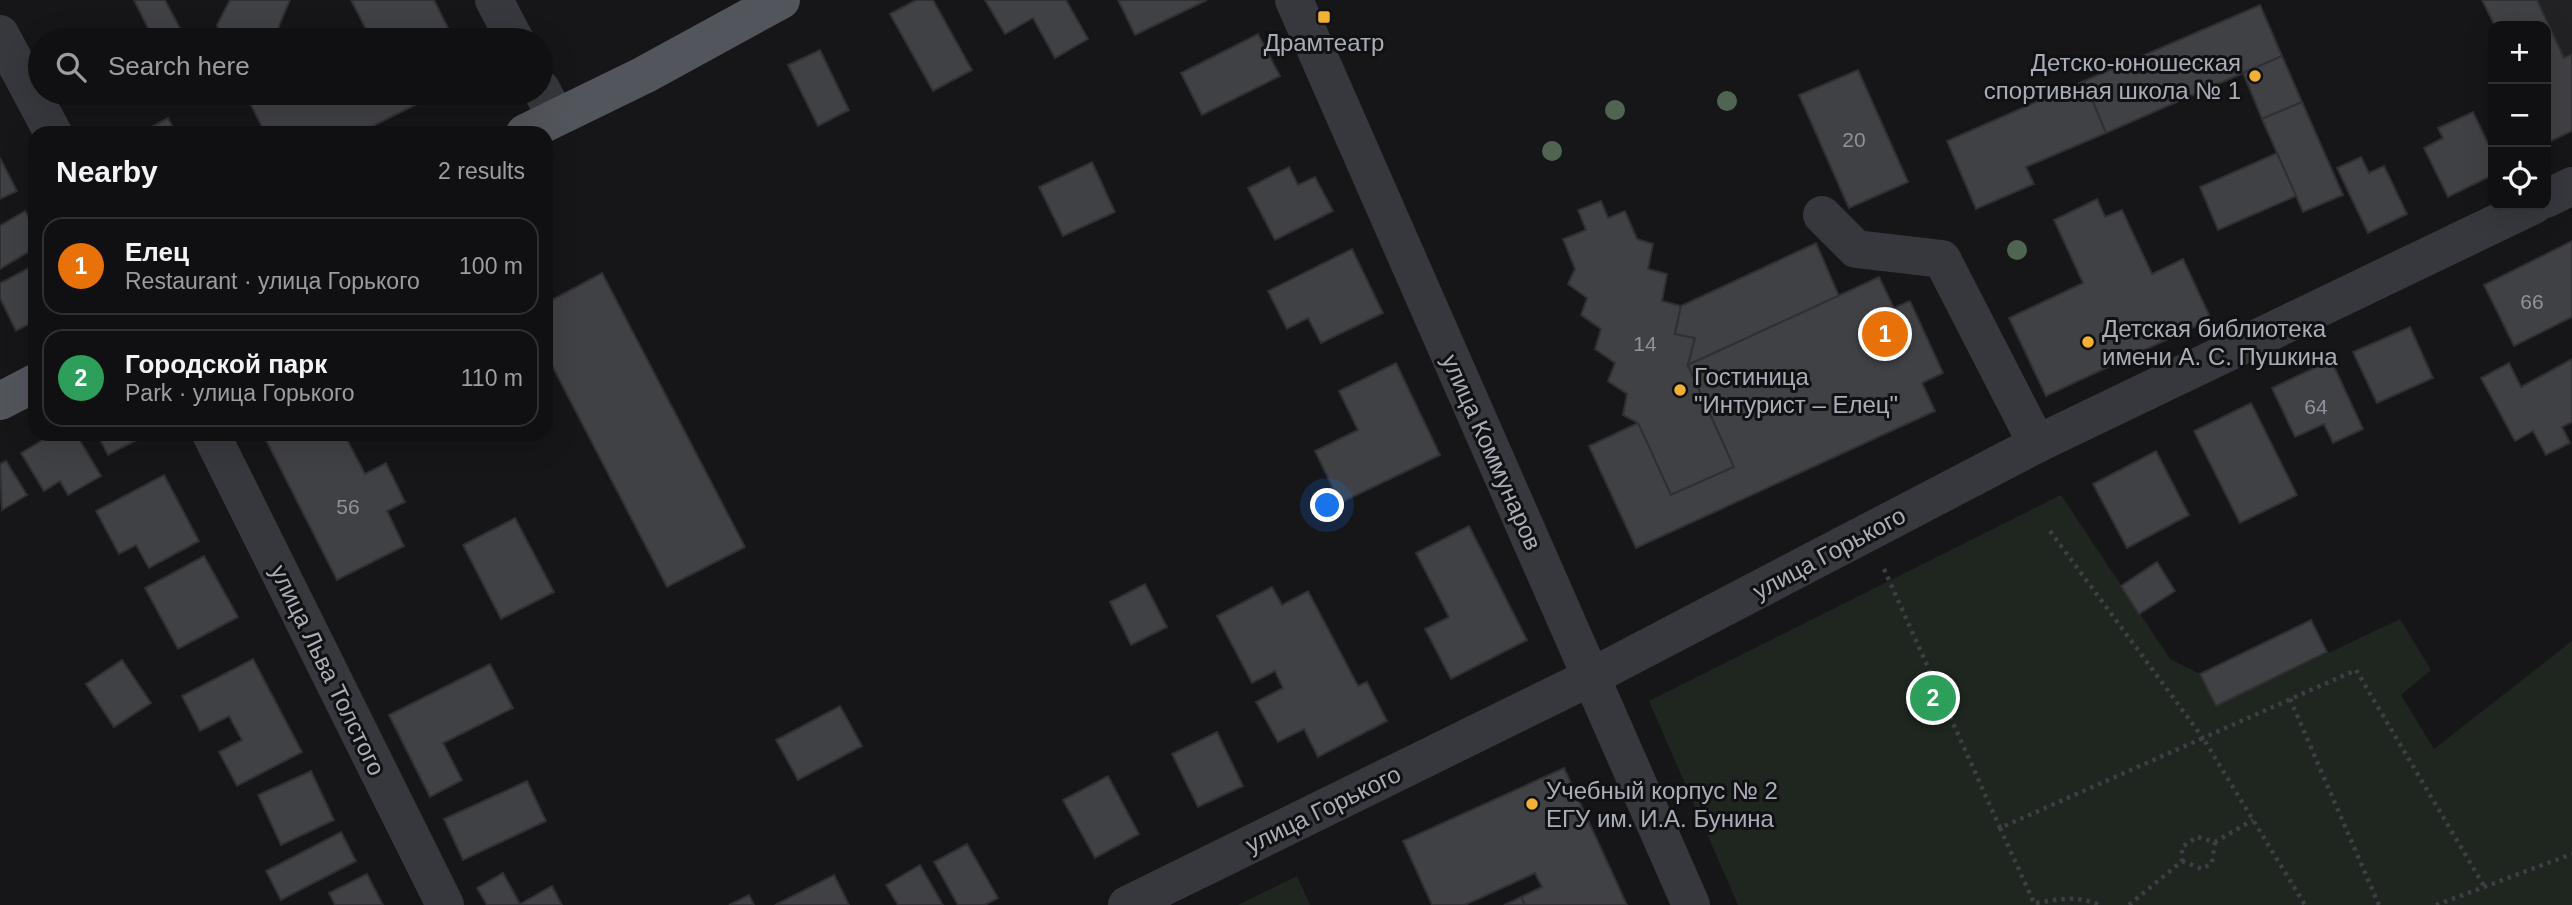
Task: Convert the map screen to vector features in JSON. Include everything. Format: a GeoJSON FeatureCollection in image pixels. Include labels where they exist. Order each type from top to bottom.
{"type":"FeatureCollection","features":[{"type":"Feature","properties":{"kind":"main road"},"geometry":{"type":"LineString","coordinates":[[540,113],[644,75],[781,0]]}},
{"type":"Feature","properties":{"kind":"main road"},"geometry":{"type":"LineString","coordinates":[[0,401],[28,387]]}},
{"type":"Feature","properties":{"kind":"street"},"geometry":{"type":"LineString","coordinates":[[494,0],[509,28]]}},
{"type":"Feature","properties":{"kind":"street","name":"улица Коммунаров"},"geometry":{"type":"LineString","coordinates":[[1294,0],[1691,905]]}},
{"type":"Feature","properties":{"kind":"street"},"geometry":{"type":"LineString","coordinates":[[0,34],[28,86]]}},
{"type":"Feature","properties":{"kind":"street"},"geometry":{"type":"LineString","coordinates":[[38,105],[49,126]]}},
{"type":"Feature","properties":{"kind":"street"},"geometry":{"type":"LineString","coordinates":[[2551,196],[2572,186]]}},
{"type":"Feature","properties":{"kind":"street","name":"улица Горького"},"geometry":{"type":"LineString","coordinates":[[1127,905],[1591,677],[2037,444],[2523,210]]}},
{"type":"Feature","properties":{"kind":"street"},"geometry":{"type":"LineString","coordinates":[[1822,215],[1856,249],[1942,259],[2037,444]]}},
{"type":"Feature","properties":{"kind":"street","name":"улица Льва Толстого"},"geometry":{"type":"LineString","coordinates":[[214,441],[445,905]]}},
{"type":"Feature","properties":{"kind":"path"},"geometry":{"type":"LineString","coordinates":[[2050,531],[2203,738],[2305,905]]}},
{"type":"Feature","properties":{"kind":"path"},"geometry":{"type":"LineString","coordinates":[[1884,569],[2036,904],[2068,897],[2099,905]]}},
{"type":"Feature","properties":{"kind":"path"},"geometry":{"type":"LineString","coordinates":[[2000,828],[2356,670],[2484,886]]}},
{"type":"Feature","properties":{"kind":"path"},"geometry":{"type":"LineString","coordinates":[[2290,699],[2379,905]]}},
{"type":"Feature","properties":{"kind":"path"},"geometry":{"type":"LineString","coordinates":[[2182,862],[2182,847],[2197,836],[2215,842],[2253,820]]}},
{"type":"Feature","properties":{"kind":"path"},"geometry":{"type":"LineString","coordinates":[[2182,862],[2202,869],[2212,863],[2215,842]]}},
{"type":"Feature","properties":{"kind":"path"},"geometry":{"type":"LineString","coordinates":[[2435,905],[2572,854]]}},
{"type":"Feature","properties":{"kind":"path"},"geometry":{"type":"LineString","coordinates":[[2129,905],[2182,862]]}},
{"type":"Feature","properties":{"kind":"shaded area"},"geometry":{"type":"Polygon","coordinates":[[[2482,0],[2572,0],[2572,131],[2551,141],[2551,21],[2492,21],[2482,0]]]}},
{"type":"Feature","properties":{"kind":"shaded area"},"geometry":{"type":"Polygon","coordinates":[[[2061,495],[2170,659],[2200,674],[2216,706],[2400,619],[2431,670],[2401,695],[2434,749],[2572,641],[2572,905],[1738,905],[1649,701],[2061,495]]]}},
{"type":"Feature","properties":{"kind":"shaded area"},"geometry":{"type":"Polygon","coordinates":[[[1297,876],[1310,905],[1238,905],[1297,876]]]}},
{"type":"Feature","properties":{"kind":"building"},"geometry":{"type":"Polygon","coordinates":[[[134,0],[165,0],[180,28],[148,28],[134,0]]]}},
{"type":"Feature","properties":{"kind":"building"},"geometry":{"type":"Polygon","coordinates":[[[230,0],[290,0],[278,28],[218,28],[217,25],[230,0]]]}},
{"type":"Feature","properties":{"kind":"building"},"geometry":{"type":"Polygon","coordinates":[[[351,0],[434,0],[448,28],[365,28],[351,0]]]}},
{"type":"Feature","properties":{"kind":"building"},"geometry":{"type":"Polygon","coordinates":[[[916,0],[933,0],[972,70],[933,91],[890,14],[916,0]]]}},
{"type":"Feature","properties":{"kind":"building"},"geometry":{"type":"Polygon","coordinates":[[[985,0],[1066,0],[1088,39],[1055,58],[1033,18],[1005,34],[985,0]]]}},
{"type":"Feature","properties":{"kind":"building"},"geometry":{"type":"Polygon","coordinates":[[[1118,0],[1207,0],[1135,35],[1118,0]]]}},
{"type":"Feature","properties":{"kind":"building"},"geometry":{"type":"Polygon","coordinates":[[[2482,0],[2537,0],[2547,21],[2492,21],[2482,0]]]}},
{"type":"Feature","properties":{"kind":"building"},"geometry":{"type":"Polygon","coordinates":[[[2260,5],[2282,56],[2106,133],[2084,81],[2260,5]]]}},
{"type":"Feature","properties":{"kind":"building"},"geometry":{"type":"Polygon","coordinates":[[[2551,30],[2564,58],[2572,54],[2572,131],[2551,141],[2551,30]]]}},
{"type":"Feature","properties":{"kind":"building"},"geometry":{"type":"Polygon","coordinates":[[[1258,34],[1280,76],[1202,115],[1181,73],[1258,34]]]}},
{"type":"Feature","properties":{"kind":"building"},"geometry":{"type":"Polygon","coordinates":[[[820,50],[849,110],[818,126],[788,65],[820,50]]]}},
{"type":"Feature","properties":{"kind":"building"},"geometry":{"type":"Polygon","coordinates":[[[2282,56],[2302,102],[2262,119],[2243,73],[2282,56]]]}},
{"type":"Feature","properties":{"kind":"building"},"geometry":{"type":"Polygon","coordinates":[[[1858,70],[1908,182],[1849,208],[1799,95],[1858,70]]]}},
{"type":"Feature","properties":{"kind":"building"},"geometry":{"type":"Polygon","coordinates":[[[2084,81],[2106,133],[2026,167],[2034,184],[1976,209],[1947,141],[2084,81]]]}},
{"type":"Feature","properties":{"kind":"building"},"geometry":{"type":"Polygon","coordinates":[[[2302,102],[2343,195],[2303,212],[2262,119],[2302,102]]]}},
{"type":"Feature","properties":{"kind":"building"},"geometry":{"type":"Polygon","coordinates":[[[251,105],[415,105],[373,126],[262,126],[251,105]]]}},
{"type":"Feature","properties":{"kind":"building"},"geometry":{"type":"Polygon","coordinates":[[[2473,112],[2488,144],[2488,177],[2448,197],[2424,148],[2443,138],[2438,128],[2473,112]]]}},
{"type":"Feature","properties":{"kind":"building"},"geometry":{"type":"Polygon","coordinates":[[[168,118],[172,126],[153,126],[168,118]]]}},
{"type":"Feature","properties":{"kind":"building"},"geometry":{"type":"Polygon","coordinates":[[[2277,153],[2296,196],[2218,230],[2200,187],[2277,153]]]}},
{"type":"Feature","properties":{"kind":"building"},"geometry":{"type":"Polygon","coordinates":[[[2361,157],[2369,173],[2384,166],[2407,214],[2368,233],[2337,168],[2361,157]]]}},
{"type":"Feature","properties":{"kind":"building"},"geometry":{"type":"Polygon","coordinates":[[[0,158],[17,191],[0,199],[0,158]]]}},
{"type":"Feature","properties":{"kind":"building"},"geometry":{"type":"Polygon","coordinates":[[[1092,162],[1115,212],[1063,236],[1039,187],[1092,162]]]}},
{"type":"Feature","properties":{"kind":"building"},"geometry":{"type":"Polygon","coordinates":[[[1289,167],[1298,185],[1315,177],[1333,211],[1275,240],[1248,188],[1289,167]]]}},
{"type":"Feature","properties":{"kind":"building"},"geometry":{"type":"Polygon","coordinates":[[[2097,199],[2105,217],[2122,210],[2152,274],[2183,259],[2211,319],[2046,396],[2009,318],[2083,283],[2054,220],[2097,199]]]}},
{"type":"Feature","properties":{"kind":"building","name":"Гостиница \"Интурист – Елец\""},"geometry":{"type":"Polygon","coordinates":[[[1601,201],[1608,218],[1625,211],[1637,239],[1653,244],[1648,269],[1667,274],[1662,301],[1681,306],[1675,334],[1695,338],[1688,365],[1734,467],[1671,495],[1638,423],[1623,415],[1627,394],[1608,381],[1615,363],[1595,349],[1601,329],[1581,315],[1587,298],[1568,284],[1575,269],[1563,239],[1586,230],[1578,210],[1601,201]]]}},
{"type":"Feature","properties":{"kind":"building"},"geometry":{"type":"Polygon","coordinates":[[[25,211],[28,216],[28,252],[0,269],[0,226],[25,211]]]}},
{"type":"Feature","properties":{"kind":"building"},"geometry":{"type":"Polygon","coordinates":[[[2572,241],[2572,317],[2514,346],[2484,285],[2572,241]]]}},
{"type":"Feature","properties":{"kind":"building"},"geometry":{"type":"Polygon","coordinates":[[[1816,243],[1839,296],[1688,365],[1695,338],[1675,334],[1681,306],[1816,243]]]}},
{"type":"Feature","properties":{"kind":"building"},"geometry":{"type":"Polygon","coordinates":[[[1352,249],[1383,313],[1321,343],[1308,318],[1287,329],[1268,291],[1352,249]]]}},
{"type":"Feature","properties":{"kind":"building"},"geometry":{"type":"Polygon","coordinates":[[[28,269],[28,325],[16,331],[0,298],[0,283],[28,269]]]}},
{"type":"Feature","properties":{"kind":"building"},"geometry":{"type":"Polygon","coordinates":[[[602,273],[745,547],[667,587],[553,367],[553,299],[602,273]]]}},
{"type":"Feature","properties":{"kind":"building"},"geometry":{"type":"Polygon","coordinates":[[[1879,277],[1894,308],[1910,301],[1943,373],[1922,383],[1935,411],[1636,548],[1589,446],[1638,423],[1671,495],[1734,467],[1688,365],[1879,277]]]}},
{"type":"Feature","properties":{"kind":"building"},"geometry":{"type":"Polygon","coordinates":[[[2410,327],[2433,378],[2377,403],[2353,352],[2410,327]]]}},
{"type":"Feature","properties":{"kind":"building"},"geometry":{"type":"Polygon","coordinates":[[[2572,359],[2572,422],[2562,427],[2570,443],[2546,455],[2533,431],[2515,441],[2481,378],[2509,363],[2521,387],[2572,359]]]}},
{"type":"Feature","properties":{"kind":"building"},"geometry":{"type":"Polygon","coordinates":[[[2331,360],[2363,429],[2333,443],[2324,424],[2295,437],[2272,388],[2331,360]]]}},
{"type":"Feature","properties":{"kind":"building"},"geometry":{"type":"Polygon","coordinates":[[[1396,363],[1440,455],[1340,503],[1315,451],[1358,430],[1339,391],[1396,363]]]}},
{"type":"Feature","properties":{"kind":"building"},"geometry":{"type":"Polygon","coordinates":[[[2251,403],[2297,495],[2240,523],[2194,431],[2251,403]]]}},
{"type":"Feature","properties":{"kind":"building"},"geometry":{"type":"Polygon","coordinates":[[[41,441],[80,441],[101,476],[68,495],[60,481],[44,491],[21,453],[41,441]]]}},
{"type":"Feature","properties":{"kind":"building"},"geometry":{"type":"Polygon","coordinates":[[[101,441],[135,441],[108,455],[101,441]]]}},
{"type":"Feature","properties":{"kind":"building"},"geometry":{"type":"Polygon","coordinates":[[[267,441],[348,441],[365,474],[386,463],[405,502],[387,511],[404,546],[337,580],[267,441]]]}},
{"type":"Feature","properties":{"kind":"building"},"geometry":{"type":"Polygon","coordinates":[[[2156,451],[2189,515],[2127,548],[2093,484],[2156,451]]]}},
{"type":"Feature","properties":{"kind":"building"},"geometry":{"type":"Polygon","coordinates":[[[6,461],[27,495],[2,510],[0,464],[6,461]]]}},
{"type":"Feature","properties":{"kind":"building"},"geometry":{"type":"Polygon","coordinates":[[[164,475],[199,541],[149,568],[136,545],[119,554],[96,511],[164,475]]]}},
{"type":"Feature","properties":{"kind":"building"},"geometry":{"type":"Polygon","coordinates":[[[515,518],[554,592],[501,619],[463,545],[515,518]]]}},
{"type":"Feature","properties":{"kind":"building"},"geometry":{"type":"Polygon","coordinates":[[[1469,526],[1527,640],[1451,679],[1425,629],[1449,617],[1416,553],[1469,526]]]}},
{"type":"Feature","properties":{"kind":"building"},"geometry":{"type":"Polygon","coordinates":[[[204,556],[238,617],[178,649],[145,588],[204,556]]]}},
{"type":"Feature","properties":{"kind":"building"},"geometry":{"type":"Polygon","coordinates":[[[2157,562],[2175,591],[2139,614],[2121,586],[2157,562]]]}},
{"type":"Feature","properties":{"kind":"building"},"geometry":{"type":"Polygon","coordinates":[[[1145,584],[1167,627],[1131,645],[1110,602],[1145,584]]]}},
{"type":"Feature","properties":{"kind":"building"},"geometry":{"type":"Polygon","coordinates":[[[1272,587],[1282,605],[1308,591],[1358,686],[1367,682],[1387,721],[1318,757],[1304,729],[1278,742],[1256,702],[1283,688],[1275,671],[1252,683],[1217,616],[1272,587]]]}},
{"type":"Feature","properties":{"kind":"building"},"geometry":{"type":"Polygon","coordinates":[[[2311,620],[2327,652],[2216,706],[2200,674],[2311,620]]]}},
{"type":"Feature","properties":{"kind":"building"},"geometry":{"type":"Polygon","coordinates":[[[253,659],[302,752],[237,786],[219,752],[242,740],[229,716],[200,731],[182,696],[253,659]]]}},
{"type":"Feature","properties":{"kind":"building"},"geometry":{"type":"Polygon","coordinates":[[[122,660],[151,703],[114,727],[86,684],[122,660]]]}},
{"type":"Feature","properties":{"kind":"building"},"geometry":{"type":"Polygon","coordinates":[[[490,664],[513,708],[443,743],[462,780],[430,797],[389,715],[490,664]]]}},
{"type":"Feature","properties":{"kind":"building"},"geometry":{"type":"Polygon","coordinates":[[[840,706],[862,746],[798,780],[776,740],[840,706]]]}},
{"type":"Feature","properties":{"kind":"building"},"geometry":{"type":"Polygon","coordinates":[[[1217,732],[1243,786],[1198,807],[1172,754],[1217,732]]]}},
{"type":"Feature","properties":{"kind":"building","name":"Учебный корпус № 2 ЕГУ им. И.А. Бунина"},"geometry":{"type":"Polygon","coordinates":[[[1564,768],[1627,905],[1525,905],[1521,897],[1542,887],[1535,873],[1465,905],[1432,905],[1403,841],[1564,768]]]}},
{"type":"Feature","properties":{"kind":"building"},"geometry":{"type":"Polygon","coordinates":[[[311,771],[334,820],[281,845],[258,795],[311,771]]]}},
{"type":"Feature","properties":{"kind":"building"},"geometry":{"type":"Polygon","coordinates":[[[1108,776],[1139,834],[1095,858],[1063,800],[1108,776]]]}},
{"type":"Feature","properties":{"kind":"building"},"geometry":{"type":"Polygon","coordinates":[[[527,781],[546,821],[463,860],[444,819],[527,781]]]}},
{"type":"Feature","properties":{"kind":"building"},"geometry":{"type":"Polygon","coordinates":[[[341,832],[356,861],[281,900],[266,871],[341,832]]]}},
{"type":"Feature","properties":{"kind":"building"},"geometry":{"type":"Polygon","coordinates":[[[967,844],[998,898],[985,905],[958,905],[934,862],[967,844]]]}},
{"type":"Feature","properties":{"kind":"building"},"geometry":{"type":"Polygon","coordinates":[[[920,865],[943,905],[898,905],[886,885],[920,865]]]}},
{"type":"Feature","properties":{"kind":"building"},"geometry":{"type":"Polygon","coordinates":[[[503,873],[520,904],[552,886],[562,905],[487,905],[477,888],[503,873]]]}},
{"type":"Feature","properties":{"kind":"building"},"geometry":{"type":"Polygon","coordinates":[[[367,874],[383,905],[335,905],[329,893],[367,874]]]}},
{"type":"Feature","properties":{"kind":"building"},"geometry":{"type":"Polygon","coordinates":[[[834,875],[849,905],[775,905],[834,875]]]}},
{"type":"Feature","properties":{"kind":"building"},"geometry":{"type":"Polygon","coordinates":[[[749,895],[754,905],[729,905],[749,895]]]}},
{"type":"Feature","properties":{"kind":"building"},"geometry":{"type":"Polygon","coordinates":[[[1521,897],[1525,905],[1504,905],[1521,897]]]}},
{"type":"Feature","properties":{"kind":"place","name":"Драмтеатр"},"geometry":{"type":"Point","coordinates":[1324,17]}},
{"type":"Feature","properties":{"kind":"place","name":"Детско-юношеская спортивная школа № 1"},"geometry":{"type":"Point","coordinates":[2255,76]}},
{"type":"Feature","properties":{"kind":"place","name":"Елец"},"geometry":{"type":"Point","coordinates":[1885,334]}},
{"type":"Feature","properties":{"kind":"place","name":"Детская библиотека имени А. С. Пушкина"},"geometry":{"type":"Point","coordinates":[2088,342]}},
{"type":"Feature","properties":{"kind":"place","name":"Гостиница \"Интурист – Елец\""},"geometry":{"type":"Point","coordinates":[1680,390]}},
{"type":"Feature","properties":{"kind":"place","name":"Городской парк"},"geometry":{"type":"Point","coordinates":[1933,698]}},
{"type":"Feature","properties":{"kind":"place","name":"Учебный корпус № 2 ЕГУ им. И.А. Бунина"},"geometry":{"type":"Point","coordinates":[1532,804]}}]}
